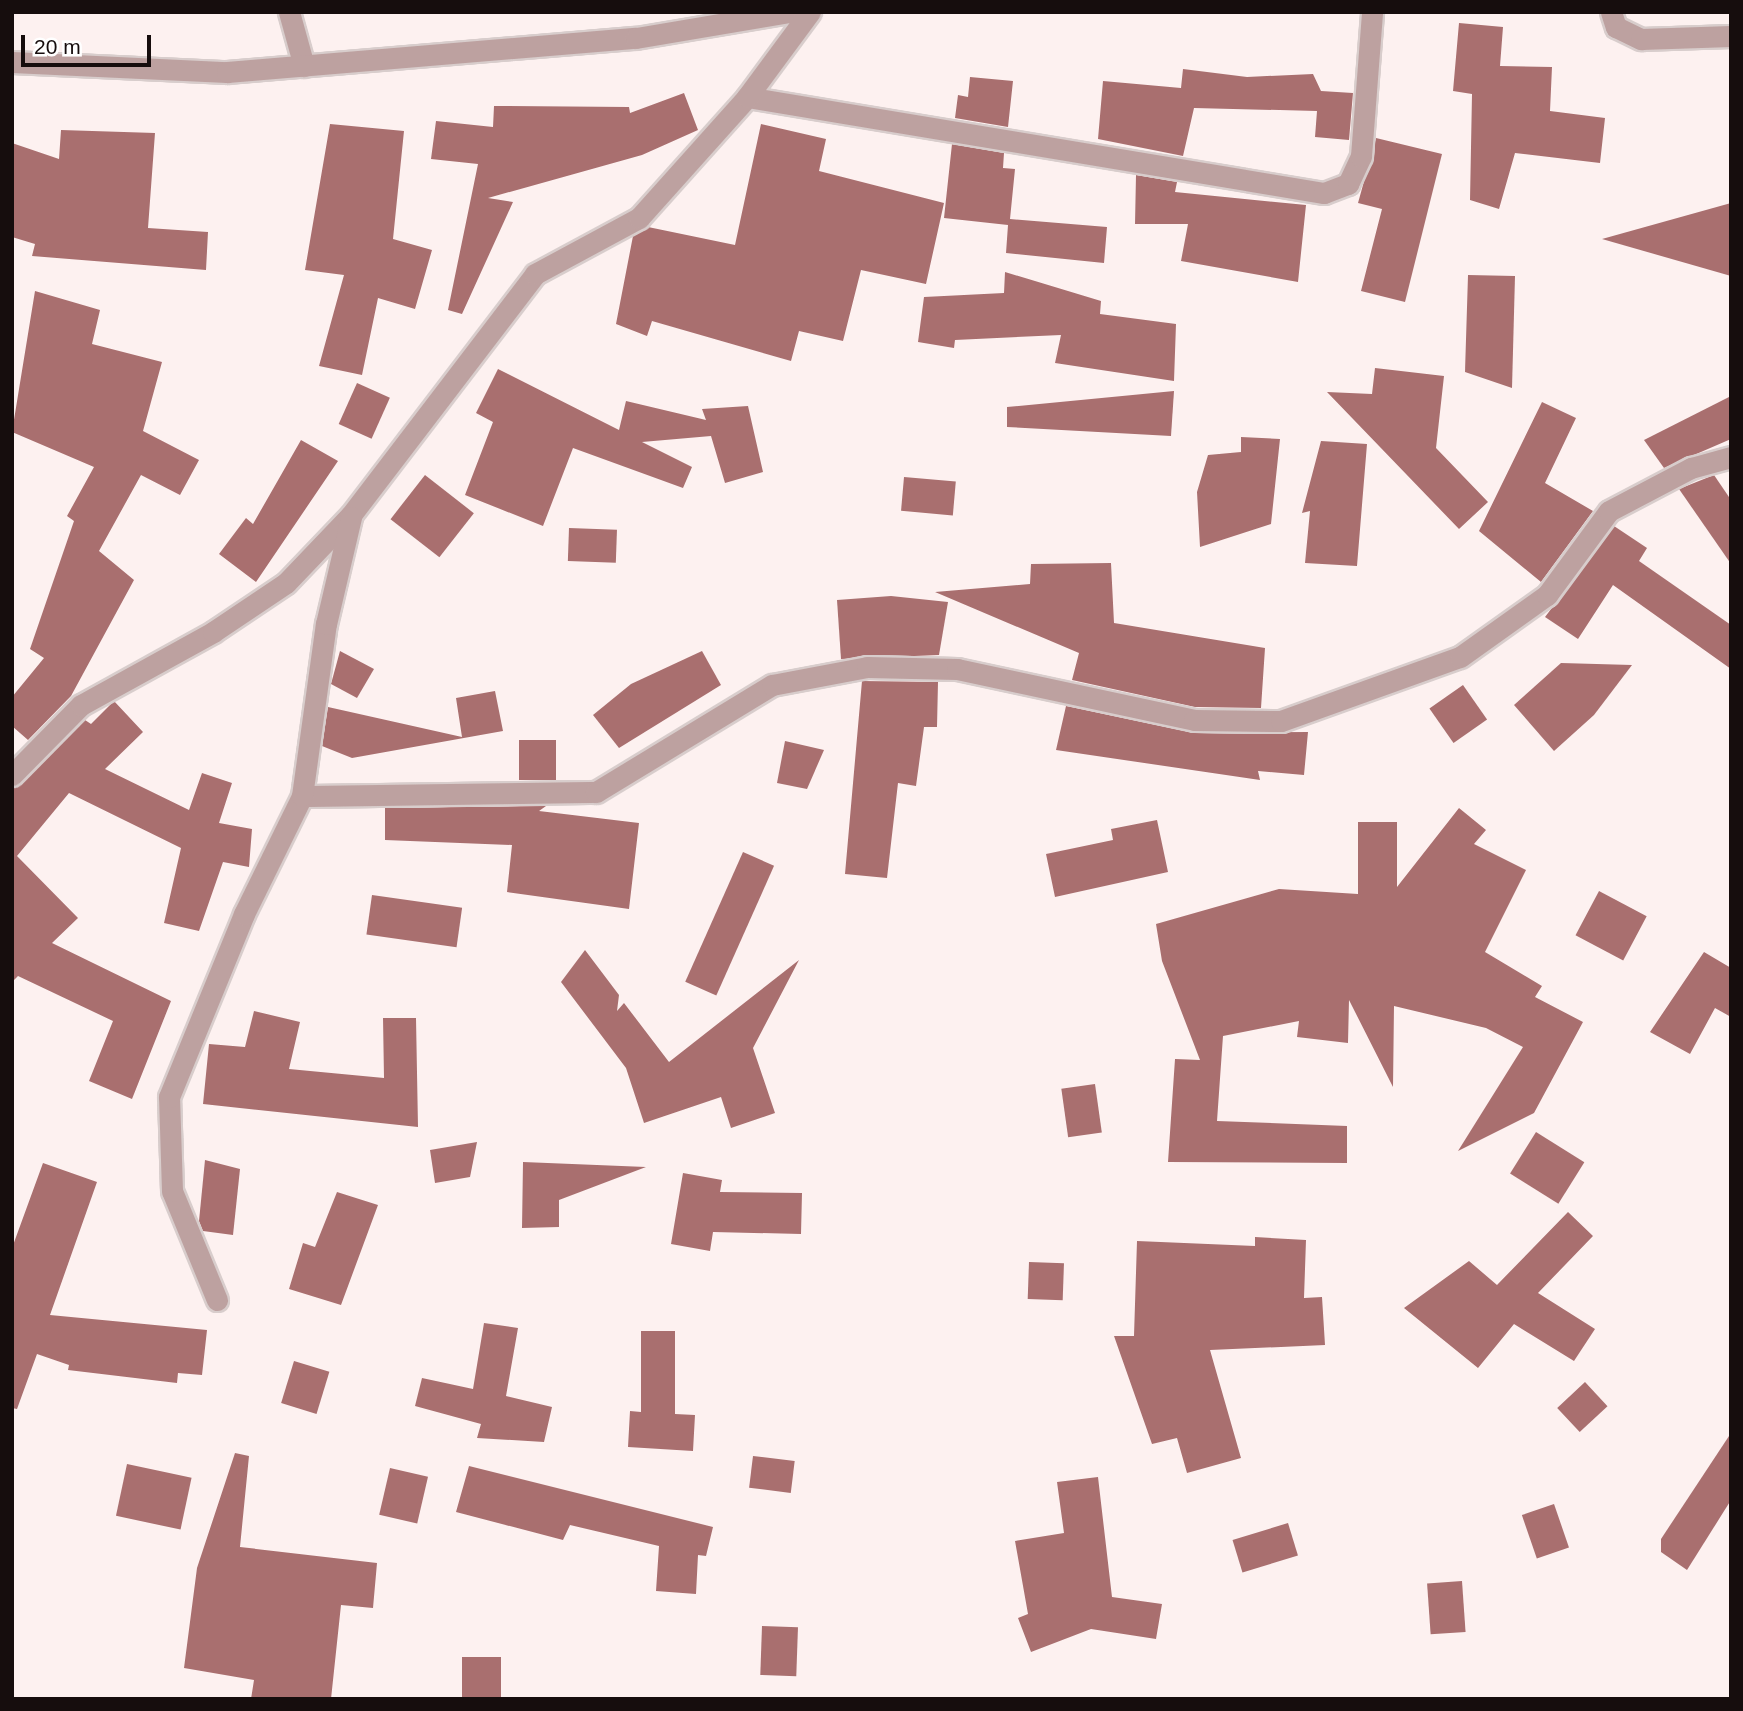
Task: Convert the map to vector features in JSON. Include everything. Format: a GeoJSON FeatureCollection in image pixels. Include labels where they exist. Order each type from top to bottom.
{"type":"FeatureCollection","features":[{"type":"Feature","properties":{"kind":"street"},"geometry":{"type":"LineString","coordinates":[[289,12],[304,66]]}},
{"type":"Feature","properties":{"kind":"street"},"geometry":{"type":"LineString","coordinates":[[12,62],[227,72],[636,38],[790,12]]}},
{"type":"Feature","properties":{"kind":"street"},"geometry":{"type":"LineString","coordinates":[[12,775],[81,705],[213,632],[286,583],[351,515],[535,274],[639,218],[747,97],[810,12]]}},
{"type":"Feature","properties":{"kind":"street"},"geometry":{"type":"LineString","coordinates":[[747,97],[1324,193],[1348,184],[1361,156],[1372,12]]}},
{"type":"Feature","properties":{"kind":"street"},"geometry":{"type":"LineString","coordinates":[[1611,12],[1616,27],[1642,39],[1731,36]]}},
{"type":"Feature","properties":{"kind":"street"},"geometry":{"type":"LineString","coordinates":[[302,796],[596,792],[772,685],[867,667],[957,669],[1194,720],[1281,722],[1460,657],[1547,595],[1609,511],[1691,468],[1731,457]]}},
{"type":"Feature","properties":{"kind":"street"},"geometry":{"type":"LineString","coordinates":[[216,1300],[172,1191],[169,1097],[244,914],[302,796],[326,624],[351,515]]}},
{"type":"Feature","properties":{"kind":"building"},"geometry":{"type":"Polygon","coordinates":[[[1459,23],[1503,27],[1500,66],[1552,67],[1550,111],[1605,118],[1600,163],[1515,153],[1499,209],[1470,200],[1472,94],[1453,91],[1459,23]]]}},
{"type":"Feature","properties":{"kind":"building"},"geometry":{"type":"Polygon","coordinates":[[[1183,69],[1247,77],[1313,74],[1321,91],[1353,93],[1349,140],[1315,137],[1317,111],[1194,108],[1183,156],[1098,139],[1103,81],[1181,88],[1183,69]]]}},
{"type":"Feature","properties":{"kind":"building"},"geometry":{"type":"Polygon","coordinates":[[[970,77],[1013,81],[1008,127],[955,118],[958,95],[968,97],[970,77]]]}},
{"type":"Feature","properties":{"kind":"building"},"geometry":{"type":"Polygon","coordinates":[[[684,93],[698,130],[642,155],[488,198],[513,202],[462,314],[448,310],[478,164],[431,159],[436,121],[493,127],[494,106],[629,107],[630,113],[684,93]]]}},
{"type":"Feature","properties":{"kind":"building"},"geometry":{"type":"Polygon","coordinates":[[[330,124],[404,131],[393,239],[432,250],[415,309],[378,298],[362,375],[319,366],[344,275],[305,270],[330,124]]]}},
{"type":"Feature","properties":{"kind":"building"},"geometry":{"type":"Polygon","coordinates":[[[761,124],[826,139],[819,171],[944,203],[926,284],[861,270],[843,341],[799,331],[791,361],[652,321],[647,336],[616,324],[633,236],[648,227],[735,245],[761,124]]]}},
{"type":"Feature","properties":{"kind":"building"},"geometry":{"type":"Polygon","coordinates":[[[61,130],[155,133],[148,228],[208,232],[206,270],[32,256],[35,244],[12,237],[12,143],[59,159],[61,130]]]}},
{"type":"Feature","properties":{"kind":"building"},"geometry":{"type":"Polygon","coordinates":[[[1376,138],[1442,154],[1405,302],[1361,291],[1382,209],[1358,203],[1376,138]]]}},
{"type":"Feature","properties":{"kind":"building"},"geometry":{"type":"Polygon","coordinates":[[[952,144],[1004,153],[1003,168],[1015,169],[1010,219],[1107,227],[1104,263],[1006,253],[1008,225],[944,218],[952,144]]]}},
{"type":"Feature","properties":{"kind":"building"},"geometry":{"type":"Polygon","coordinates":[[[1136,175],[1177,182],[1175,192],[1306,205],[1298,282],[1181,261],[1188,224],[1135,224],[1136,175]]]}},
{"type":"Feature","properties":{"kind":"building"},"geometry":{"type":"Polygon","coordinates":[[[1731,203],[1731,276],[1602,239],[1731,203]]]}},
{"type":"Feature","properties":{"kind":"building"},"geometry":{"type":"Polygon","coordinates":[[[1005,272],[1101,301],[1100,314],[1176,324],[1174,381],[1055,363],[1061,335],[955,340],[954,348],[918,342],[924,297],[1004,293],[1005,272]]]}},
{"type":"Feature","properties":{"kind":"building"},"geometry":{"type":"Polygon","coordinates":[[[1468,275],[1515,276],[1512,388],[1465,372],[1468,275]]]}},
{"type":"Feature","properties":{"kind":"building"},"geometry":{"type":"Polygon","coordinates":[[[35,291],[100,310],[92,344],[162,362],[143,431],[199,460],[180,495],[141,475],[99,551],[134,580],[71,696],[28,740],[12,726],[12,697],[44,658],[30,649],[74,521],[67,516],[94,467],[12,432],[35,291]]]}},
{"type":"Feature","properties":{"kind":"building"},"geometry":{"type":"Polygon","coordinates":[[[1375,368],[1444,376],[1436,448],[1488,502],[1459,529],[1327,392],[1372,394],[1375,368]]]}},
{"type":"Feature","properties":{"kind":"building"},"geometry":{"type":"Polygon","coordinates":[[[498,369],[619,430],[626,401],[706,420],[702,409],[748,406],[763,472],[725,483],[711,436],[642,442],[692,467],[683,488],[573,448],[543,526],[465,495],[493,422],[476,413],[498,369]]]}},
{"type":"Feature","properties":{"kind":"building"},"geometry":{"type":"Polygon","coordinates":[[[357,383],[390,398],[372,439],[339,424],[357,383]]]}},
{"type":"Feature","properties":{"kind":"building"},"geometry":{"type":"Polygon","coordinates":[[[1174,391],[1171,436],[1007,427],[1007,407],[1174,391]]]}},
{"type":"Feature","properties":{"kind":"building"},"geometry":{"type":"Polygon","coordinates":[[[1731,396],[1731,439],[1664,468],[1644,440],[1731,396]]]}},
{"type":"Feature","properties":{"kind":"building"},"geometry":{"type":"Polygon","coordinates":[[[1542,402],[1576,418],[1545,483],[1593,511],[1541,582],[1479,531],[1542,402]]]}},
{"type":"Feature","properties":{"kind":"building"},"geometry":{"type":"Polygon","coordinates":[[[1241,437],[1280,439],[1271,524],[1200,547],[1197,492],[1208,455],[1241,452],[1241,437]]]}},
{"type":"Feature","properties":{"kind":"building"},"geometry":{"type":"Polygon","coordinates":[[[301,440],[338,461],[256,582],[219,554],[246,518],[253,524],[301,440]]]}},
{"type":"Feature","properties":{"kind":"building"},"geometry":{"type":"Polygon","coordinates":[[[1321,441],[1367,444],[1357,566],[1305,563],[1310,511],[1302,513],[1321,441]]]}},
{"type":"Feature","properties":{"kind":"building"},"geometry":{"type":"Polygon","coordinates":[[[425,475],[474,513],[439,557],[391,519],[425,475]]]}},
{"type":"Feature","properties":{"kind":"building"},"geometry":{"type":"Polygon","coordinates":[[[1714,475],[1731,500],[1731,564],[1679,489],[1714,475]]]}},
{"type":"Feature","properties":{"kind":"building"},"geometry":{"type":"Polygon","coordinates":[[[904,477],[956,482],[953,515],[901,511],[904,477]]]}},
{"type":"Feature","properties":{"kind":"building"},"geometry":{"type":"Polygon","coordinates":[[[1614,526],[1647,548],[1639,561],[1731,625],[1731,669],[1613,585],[1578,639],[1545,617],[1614,526]]]}},
{"type":"Feature","properties":{"kind":"building"},"geometry":{"type":"Polygon","coordinates":[[[569,528],[617,530],[616,563],[568,561],[569,528]]]}},
{"type":"Feature","properties":{"kind":"building"},"geometry":{"type":"Polygon","coordinates":[[[1111,563],[1114,623],[1265,648],[1261,708],[1195,707],[1072,680],[1079,653],[935,592],[1030,584],[1031,564],[1111,563]]]}},
{"type":"Feature","properties":{"kind":"building"},"geometry":{"type":"Polygon","coordinates":[[[891,596],[948,602],[939,655],[841,659],[837,600],[891,596]]]}},
{"type":"Feature","properties":{"kind":"building"},"geometry":{"type":"Polygon","coordinates":[[[340,651],[374,669],[357,698],[331,684],[340,651]]]}},
{"type":"Feature","properties":{"kind":"building"},"geometry":{"type":"Polygon","coordinates":[[[702,651],[721,685],[619,748],[593,715],[631,684],[702,651]]]}},
{"type":"Feature","properties":{"kind":"building"},"geometry":{"type":"Polygon","coordinates":[[[1561,663],[1632,665],[1594,715],[1554,751],[1514,705],[1561,663]]]}},
{"type":"Feature","properties":{"kind":"building"},"geometry":{"type":"Polygon","coordinates":[[[862,681],[938,682],[937,727],[924,727],[916,786],[898,783],[887,878],[845,874],[862,681]]]}},
{"type":"Feature","properties":{"kind":"building"},"geometry":{"type":"Polygon","coordinates":[[[1463,685],[1487,719],[1454,743],[1429,709],[1463,685]]]}},
{"type":"Feature","properties":{"kind":"building"},"geometry":{"type":"Polygon","coordinates":[[[495,691],[503,731],[352,758],[322,746],[328,707],[462,737],[456,698],[495,691]]]}},
{"type":"Feature","properties":{"kind":"building"},"geometry":{"type":"Polygon","coordinates":[[[114,701],[143,732],[105,769],[189,810],[202,773],[232,783],[219,823],[252,829],[249,867],[223,862],[199,931],[164,923],[181,848],[69,793],[17,856],[78,918],[52,943],[171,1001],[132,1099],[89,1081],[113,1021],[18,976],[12,982],[12,789],[85,720],[91,724],[114,701]]]}},
{"type":"Feature","properties":{"kind":"building"},"geometry":{"type":"Polygon","coordinates":[[[1066,706],[1194,733],[1308,732],[1304,775],[1258,771],[1260,780],[1056,750],[1066,706]]]}},
{"type":"Feature","properties":{"kind":"building"},"geometry":{"type":"Polygon","coordinates":[[[519,740],[556,740],[556,780],[519,780],[519,740]]]}},
{"type":"Feature","properties":{"kind":"building"},"geometry":{"type":"Polygon","coordinates":[[[785,741],[824,750],[807,789],[777,783],[785,741]]]}},
{"type":"Feature","properties":{"kind":"building"},"geometry":{"type":"Polygon","coordinates":[[[546,806],[539,811],[639,823],[629,909],[507,892],[512,845],[385,840],[385,808],[546,806]]]}},
{"type":"Feature","properties":{"kind":"building"},"geometry":{"type":"Polygon","coordinates":[[[1459,808],[1486,830],[1474,844],[1526,870],[1485,952],[1542,986],[1535,997],[1583,1022],[1534,1113],[1458,1151],[1523,1047],[1486,1028],[1394,1006],[1393,1087],[1349,1000],[1348,1043],[1297,1037],[1299,1021],[1223,1036],[1217,1121],[1347,1126],[1347,1163],[1168,1162],[1175,1059],[1200,1060],[1162,961],[1156,924],[1279,889],[1358,894],[1358,822],[1397,822],[1397,887],[1459,808]]]}},
{"type":"Feature","properties":{"kind":"building"},"geometry":{"type":"Polygon","coordinates":[[[1157,820],[1168,872],[1055,897],[1046,854],[1113,840],[1111,829],[1157,820]]]}},
{"type":"Feature","properties":{"kind":"building"},"geometry":{"type":"Polygon","coordinates":[[[743,852],[774,866],[716,996],[685,982],[743,852]]]}},
{"type":"Feature","properties":{"kind":"building"},"geometry":{"type":"Polygon","coordinates":[[[1599,891],[1647,916],[1623,960],[1576,935],[1599,891]]]}},
{"type":"Feature","properties":{"kind":"building"},"geometry":{"type":"Polygon","coordinates":[[[372,895],[462,908],[457,947],[366,935],[372,895]]]}},
{"type":"Feature","properties":{"kind":"building"},"geometry":{"type":"Polygon","coordinates":[[[585,950],[619,995],[617,1011],[624,1003],[669,1062],[799,960],[753,1048],[775,1113],[731,1128],[721,1097],[644,1123],[626,1068],[561,982],[585,950]]]}},
{"type":"Feature","properties":{"kind":"building"},"geometry":{"type":"Polygon","coordinates":[[[1704,952],[1731,968],[1731,1017],[1715,1008],[1690,1054],[1650,1032],[1704,952]]]}},
{"type":"Feature","properties":{"kind":"building"},"geometry":{"type":"Polygon","coordinates":[[[254,1011],[300,1022],[289,1069],[384,1078],[383,1018],[416,1018],[418,1127],[203,1104],[209,1044],[245,1047],[254,1011]]]}},
{"type":"Feature","properties":{"kind":"building"},"geometry":{"type":"Polygon","coordinates":[[[1095,1084],[1102,1133],[1068,1137],[1061,1089],[1095,1084]]]}},
{"type":"Feature","properties":{"kind":"building"},"geometry":{"type":"Polygon","coordinates":[[[1536,1132],[1584,1162],[1558,1204],[1510,1174],[1536,1132]]]}},
{"type":"Feature","properties":{"kind":"building"},"geometry":{"type":"Polygon","coordinates":[[[477,1142],[470,1177],[435,1183],[430,1150],[477,1142]]]}},
{"type":"Feature","properties":{"kind":"building"},"geometry":{"type":"Polygon","coordinates":[[[205,1160],[240,1169],[233,1235],[203,1231],[199,1221],[205,1160]]]}},
{"type":"Feature","properties":{"kind":"building"},"geometry":{"type":"Polygon","coordinates":[[[523,1162],[646,1167],[559,1200],[559,1227],[522,1228],[523,1162]]]}},
{"type":"Feature","properties":{"kind":"building"},"geometry":{"type":"Polygon","coordinates":[[[43,1163],[97,1182],[50,1315],[207,1330],[202,1375],[178,1373],[177,1383],[68,1370],[69,1365],[37,1354],[17,1409],[12,1408],[12,1248],[43,1163]]]}},
{"type":"Feature","properties":{"kind":"building"},"geometry":{"type":"Polygon","coordinates":[[[683,1173],[722,1180],[720,1192],[802,1193],[801,1234],[713,1232],[710,1251],[671,1244],[683,1173]]]}},
{"type":"Feature","properties":{"kind":"building"},"geometry":{"type":"Polygon","coordinates":[[[337,1192],[378,1205],[341,1305],[289,1289],[303,1243],[315,1247],[337,1192]]]}},
{"type":"Feature","properties":{"kind":"building"},"geometry":{"type":"Polygon","coordinates":[[[1568,1212],[1593,1236],[1538,1293],[1595,1329],[1574,1361],[1514,1324],[1478,1368],[1404,1308],[1469,1261],[1497,1285],[1568,1212]]]}},
{"type":"Feature","properties":{"kind":"building"},"geometry":{"type":"Polygon","coordinates":[[[1255,1237],[1306,1240],[1304,1298],[1322,1297],[1325,1345],[1210,1350],[1241,1458],[1187,1473],[1177,1438],[1152,1444],[1114,1336],[1134,1336],[1137,1241],[1255,1246],[1255,1237]]]}},
{"type":"Feature","properties":{"kind":"building"},"geometry":{"type":"Polygon","coordinates":[[[1029,1262],[1064,1263],[1063,1300],[1028,1299],[1029,1262]]]}},
{"type":"Feature","properties":{"kind":"building"},"geometry":{"type":"Polygon","coordinates":[[[484,1323],[518,1328],[506,1396],[552,1407],[544,1442],[477,1438],[481,1424],[415,1406],[422,1378],[473,1389],[484,1323]]]}},
{"type":"Feature","properties":{"kind":"building"},"geometry":{"type":"Polygon","coordinates":[[[641,1331],[675,1331],[675,1414],[695,1415],[693,1451],[628,1447],[630,1411],[641,1412],[641,1331]]]}},
{"type":"Feature","properties":{"kind":"building"},"geometry":{"type":"Polygon","coordinates":[[[294,1361],[329,1372],[317,1414],[281,1403],[294,1361]]]}},
{"type":"Feature","properties":{"kind":"building"},"geometry":{"type":"Polygon","coordinates":[[[1585,1382],[1608,1406],[1580,1432],[1557,1408],[1585,1382]]]}},
{"type":"Feature","properties":{"kind":"building"},"geometry":{"type":"Polygon","coordinates":[[[1731,1433],[1731,1500],[1687,1570],[1661,1552],[1661,1539],[1731,1433]]]}},
{"type":"Feature","properties":{"kind":"building"},"geometry":{"type":"Polygon","coordinates":[[[235,1453],[249,1456],[240,1547],[377,1563],[373,1608],[341,1605],[331,1699],[251,1699],[254,1680],[184,1668],[197,1568],[235,1453]]]}},
{"type":"Feature","properties":{"kind":"building"},"geometry":{"type":"Polygon","coordinates":[[[753,1456],[795,1461],[791,1493],[749,1488],[753,1456]]]}},
{"type":"Feature","properties":{"kind":"building"},"geometry":{"type":"Polygon","coordinates":[[[127,1464],[192,1478],[181,1530],[116,1516],[127,1464]]]}},
{"type":"Feature","properties":{"kind":"building"},"geometry":{"type":"Polygon","coordinates":[[[469,1466],[713,1527],[706,1556],[698,1555],[696,1594],[656,1591],[659,1546],[570,1525],[563,1540],[456,1512],[469,1466]]]}},
{"type":"Feature","properties":{"kind":"building"},"geometry":{"type":"Polygon","coordinates":[[[390,1468],[428,1477],[417,1524],[379,1515],[390,1468]]]}},
{"type":"Feature","properties":{"kind":"building"},"geometry":{"type":"Polygon","coordinates":[[[1098,1477],[1112,1597],[1162,1604],[1156,1639],[1091,1629],[1031,1652],[1018,1618],[1028,1614],[1015,1541],[1064,1533],[1057,1482],[1098,1477]]]}},
{"type":"Feature","properties":{"kind":"building"},"geometry":{"type":"Polygon","coordinates":[[[1554,1504],[1569,1547],[1537,1559],[1522,1515],[1554,1504]]]}},
{"type":"Feature","properties":{"kind":"building"},"geometry":{"type":"Polygon","coordinates":[[[1288,1523],[1298,1556],[1242,1572],[1233,1540],[1288,1523]]]}},
{"type":"Feature","properties":{"kind":"building"},"geometry":{"type":"Polygon","coordinates":[[[1462,1581],[1466,1632],[1431,1634],[1427,1583],[1462,1581]]]}},
{"type":"Feature","properties":{"kind":"building"},"geometry":{"type":"Polygon","coordinates":[[[762,1626],[798,1627],[796,1676],[760,1675],[762,1626]]]}},
{"type":"Feature","properties":{"kind":"building"},"geometry":{"type":"Polygon","coordinates":[[[462,1657],[501,1657],[501,1699],[462,1699],[462,1657]]]}}]}
